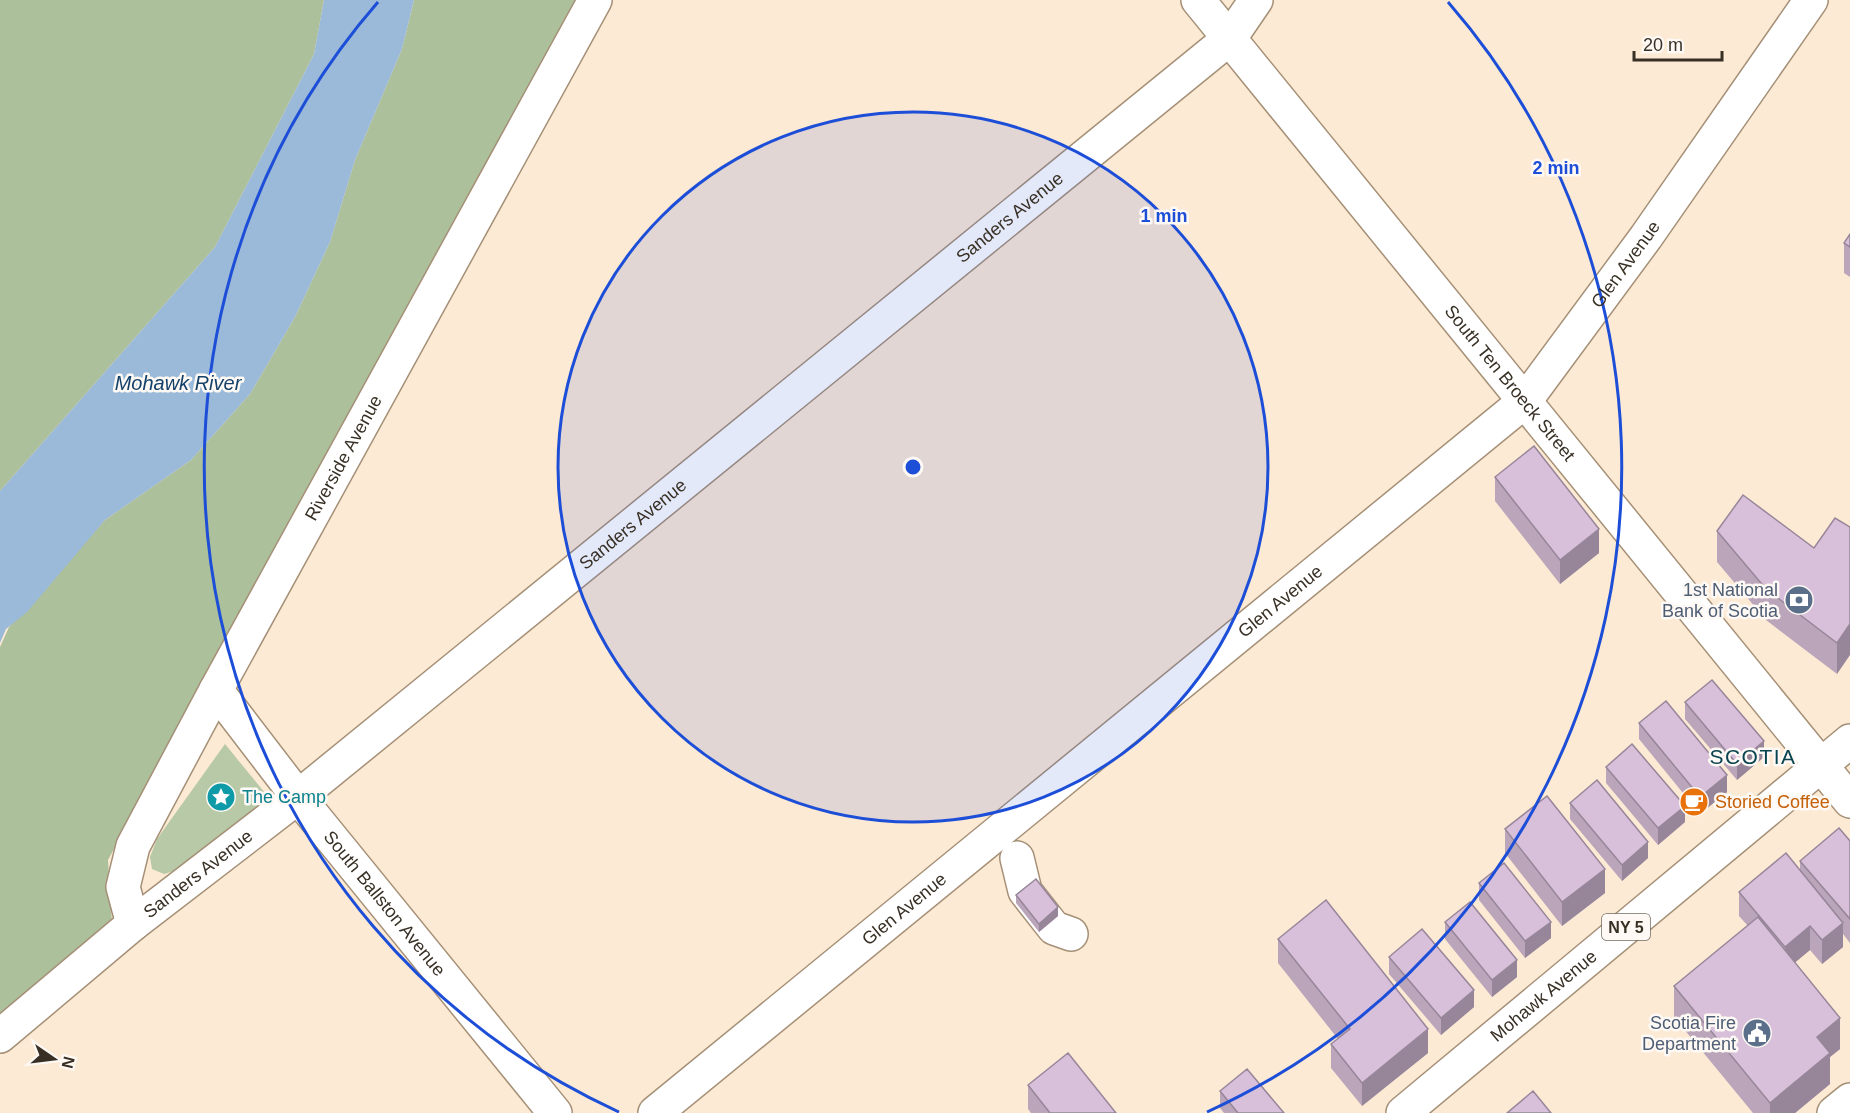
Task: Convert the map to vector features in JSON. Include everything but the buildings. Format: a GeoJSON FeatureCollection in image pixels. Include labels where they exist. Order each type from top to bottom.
{"type":"FeatureCollection","features":[{"type":"Feature","properties":{"kind":"street","name":"Riverside Avenue"},"geometry":{"type":"LineString","coordinates":[[133,924],[123,887],[133,846],[216,690],[595,0]]}},
{"type":"Feature","properties":{"kind":"street","name":"South Ten Broeck Street"},"geometry":{"type":"LineString","coordinates":[[1198,0],[1850,801]]}},
{"type":"Feature","properties":{"kind":"street","name":"Sanders Avenue"},"geometry":{"type":"LineString","coordinates":[[0,1036],[133,924],[298,797],[1230,38],[1256,0]]}},
{"type":"Feature","properties":{"kind":"street","name":"Glen Avenue"},"geometry":{"type":"LineString","coordinates":[[655,1113],[1525,401],[1646,237],[1811,0]]}},
{"type":"Feature","properties":{"kind":"street","name":"South Ballston Avenue"},"geometry":{"type":"LineString","coordinates":[[216,690],[298,797],[555,1113]]}},
{"type":"Feature","properties":{"kind":"street","name":"Mohawk Avenue"},"geometry":{"type":"LineString","coordinates":[[1403,1113],[1822,767],[1850,741]]}},
{"type":"Feature","properties":{"kind":"street"},"geometry":{"type":"LineString","coordinates":[[1017,858],[1025,891],[1054,928],[1071,934]]}},
{"type":"Feature","properties":{"kind":"street"},"geometry":{"type":"LineString","coordinates":[[1834,1113],[1850,1100]]}},
{"type":"Feature","properties":{"kind":"green space"},"geometry":{"type":"Polygon","coordinates":[[[0,0],[324,0],[314,54],[215,247],[0,491],[0,0]]]}},
{"type":"Feature","properties":{"kind":"green space"},"geometry":{"type":"Polygon","coordinates":[[[414,0],[575,0],[108,860],[112,924],[0,1018],[0,647],[9,627],[105,520],[191,460],[250,394],[295,317],[330,242],[355,160],[402,49],[414,0]]]}},
{"type":"Feature","properties":{"kind":"green space"},"geometry":{"type":"Polygon","coordinates":[[[225,744],[269,798],[178,870],[164,874],[152,869],[150,857],[157,839],[225,744]]]}},
{"type":"Feature","properties":{"kind":"water","name":"Mohawk River"},"geometry":{"type":"Polygon","coordinates":[[[324,0],[414,0],[402,49],[355,160],[330,242],[295,317],[250,394],[191,460],[105,520],[27,612],[6,629],[0,643],[0,491],[215,247],[314,54],[324,0]]]}},
{"type":"Feature","properties":{"kind":"place","name":"1st National Bank of Scotia"},"geometry":{"type":"Point","coordinates":[1799,600]}},
{"type":"Feature","properties":{"kind":"place","name":"The Camp"},"geometry":{"type":"Point","coordinates":[221,797]}},
{"type":"Feature","properties":{"kind":"place","name":"Storied Coffee"},"geometry":{"type":"Point","coordinates":[1694,802]}},
{"type":"Feature","properties":{"kind":"place","name":"Scotia Fire Department"},"geometry":{"type":"Point","coordinates":[1757,1033]}},
{"type":"Feature","properties":{"kind":"district","name":"SCOTIA"},"geometry":{"type":"Point","coordinates":[1753,756]}}]}
